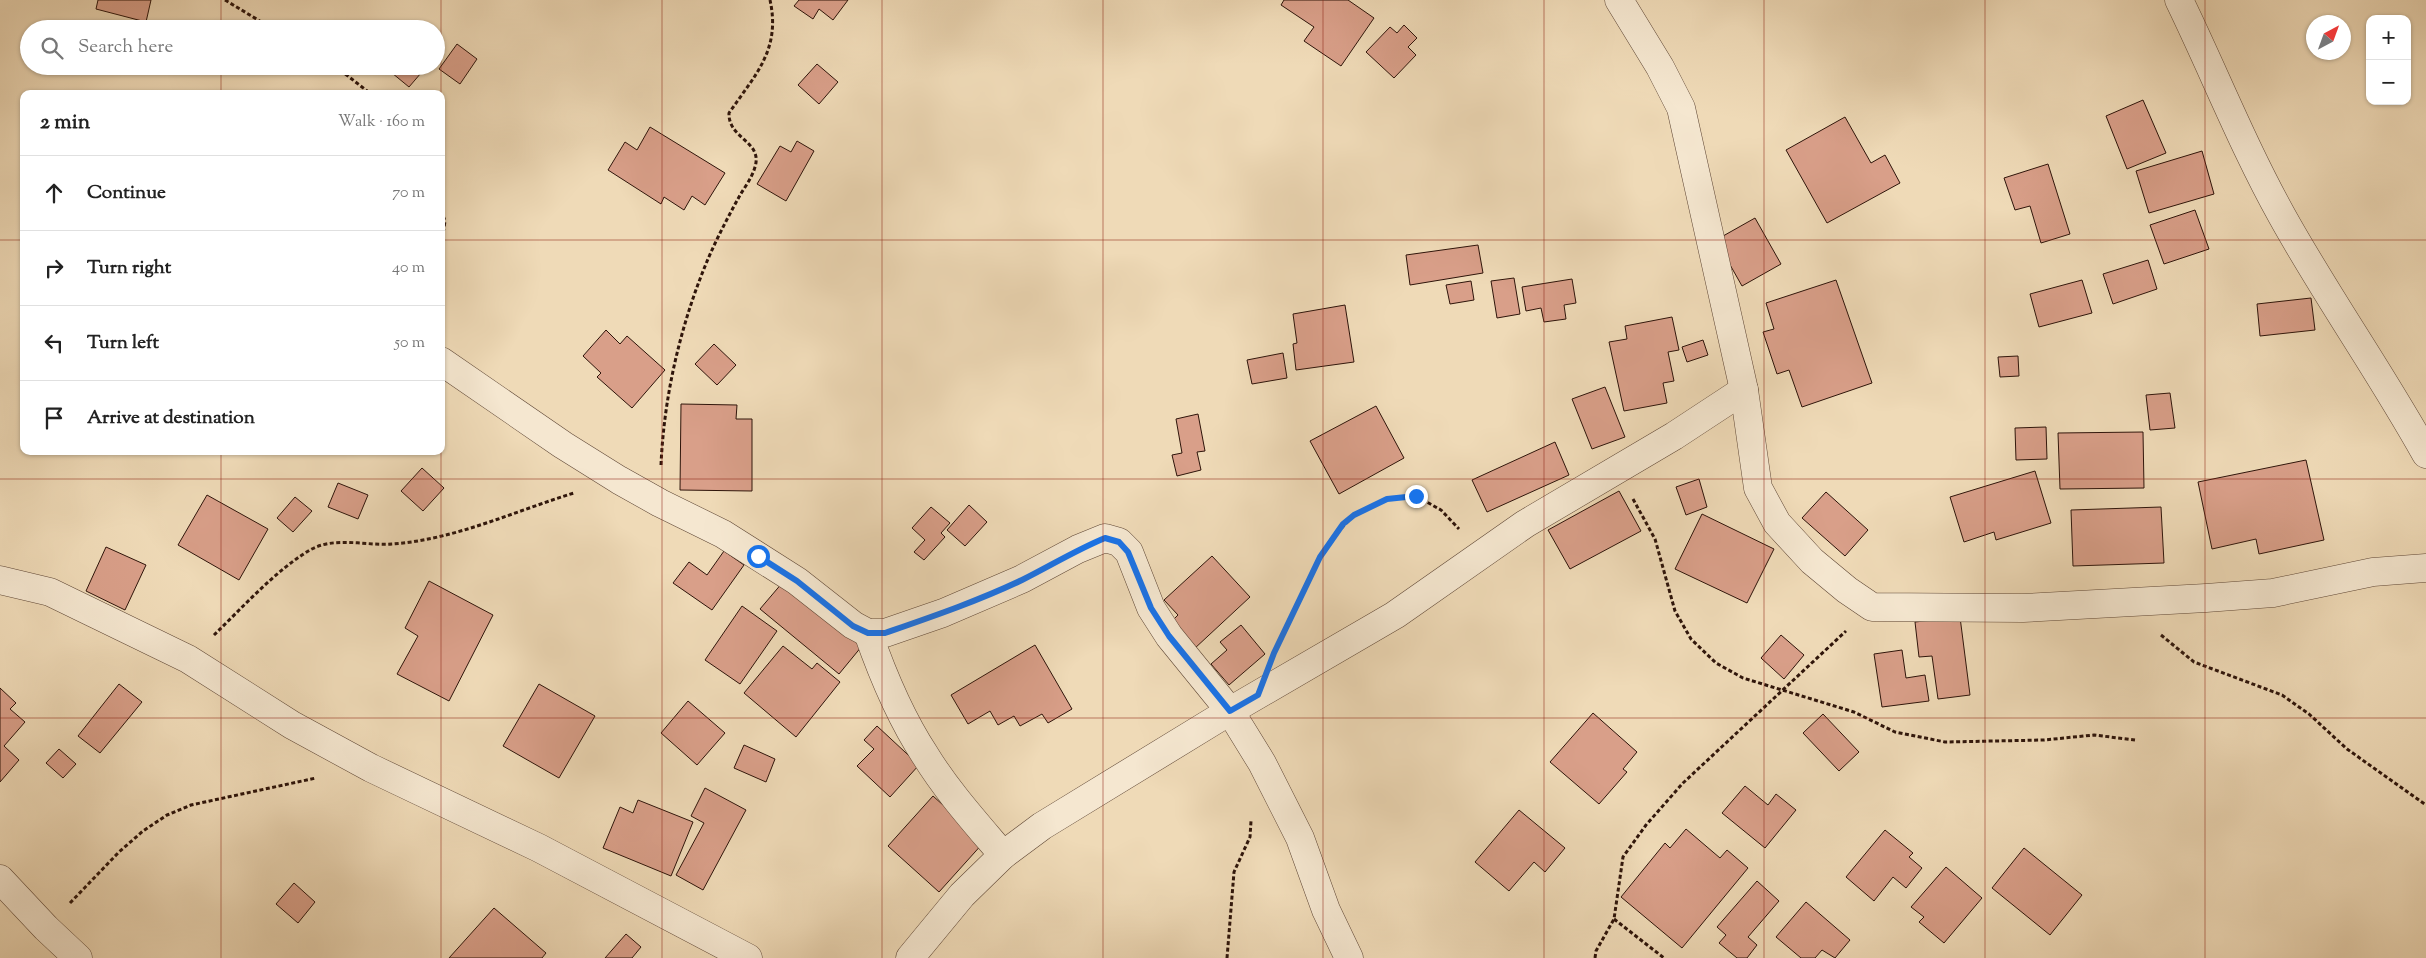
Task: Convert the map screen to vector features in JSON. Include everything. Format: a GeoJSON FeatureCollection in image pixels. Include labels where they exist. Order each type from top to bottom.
{"type":"FeatureCollection","features":[{"type":"Feature","properties":{"kind":"street"},"geometry":{"type":"LineString","coordinates":[[1618,0],[1660,67],[1681,108],[1744,390],[1758,488],[1777,523],[1812,561],[1847,590],[1872,607],[2023,608],[2273,593],[2373,572],[2426,568]]}},
{"type":"Feature","properties":{"kind":"street"},"geometry":{"type":"LineString","coordinates":[[2179,0],[2229,109],[2282,215],[2398,403],[2426,454]]}},
{"type":"Feature","properties":{"kind":"street"},"geometry":{"type":"LineString","coordinates":[[445,364],[563,445],[619,480],[660,503],[723,534],[744,547],[797,581],[853,626],[868,633],[885,633],[943,613],[1022,579],[1078,549],[1105,538],[1119,542],[1128,552],[1151,608],[1169,636],[1230,711],[1282,801],[1300,838],[1326,910],[1349,958]]}},
{"type":"Feature","properties":{"kind":"street"},"geometry":{"type":"LineString","coordinates":[[910,958],[962,895],[1003,855],[1042,826],[1230,711],[1395,615],[1526,524],[1616,471],[1744,390]]}},
{"type":"Feature","properties":{"kind":"street"},"geometry":{"type":"LineString","coordinates":[[0,580],[50,592],[188,659],[292,725],[371,768],[539,848],[748,958]]}},
{"type":"Feature","properties":{"kind":"street"},"geometry":{"type":"LineString","coordinates":[[868,633],[886,682],[924,755],[946,786],[1003,855]]}},
{"type":"Feature","properties":{"kind":"street"},"geometry":{"type":"LineString","coordinates":[[0,879],[46,928],[78,958]]}},
{"type":"Feature","properties":{"kind":"path"},"geometry":{"type":"LineString","coordinates":[[225,0],[258,20]]}},
{"type":"Feature","properties":{"kind":"path"},"geometry":{"type":"LineString","coordinates":[[660,503],[662,438],[672,379],[692,298],[724,224],[756,166],[755,153],[751,145],[732,129],[729,113],[761,68],[770,47],[773,27],[770,0]]}},
{"type":"Feature","properties":{"kind":"path"},"geometry":{"type":"LineString","coordinates":[[347,75],[366,90]]}},
{"type":"Feature","properties":{"kind":"path"},"geometry":{"type":"LineString","coordinates":[[1616,471],[1655,539],[1675,611],[1691,639],[1716,663],[1743,678],[1854,712],[1895,732],[1945,742],[2044,740],[2094,736],[2135,740]]}},
{"type":"Feature","properties":{"kind":"path"},"geometry":{"type":"LineString","coordinates":[[188,659],[283,571],[311,549],[328,543],[392,544],[432,538],[619,480]]}},
{"type":"Feature","properties":{"kind":"path"},"geometry":{"type":"LineString","coordinates":[[1278,644],[1320,557],[1332,538],[1354,515],[1387,499],[1416,496],[1441,510],[1462,532],[1480,556]]}},
{"type":"Feature","properties":{"kind":"path"},"geometry":{"type":"LineString","coordinates":[[2126,603],[2194,662],[2282,695],[2309,714],[2347,749],[2426,805]]}},
{"type":"Feature","properties":{"kind":"path"},"geometry":{"type":"LineString","coordinates":[[1595,958],[1596,951],[1614,919],[1623,857],[1646,825],[1683,784],[1872,607]]}},
{"type":"Feature","properties":{"kind":"path"},"geometry":{"type":"LineString","coordinates":[[46,928],[119,852],[143,831],[167,815],[191,805],[292,782],[371,768]]}},
{"type":"Feature","properties":{"kind":"path"},"geometry":{"type":"LineString","coordinates":[[1227,958],[1234,872],[1250,837],[1252,826],[1250,813]]}},
{"type":"Feature","properties":{"kind":"path"},"geometry":{"type":"LineString","coordinates":[[1614,919],[1664,958]]}},
{"type":"Feature","properties":{"kind":"building"},"geometry":{"type":"Polygon","coordinates":[[[98,0],[151,0],[146,20],[138,20],[96,9],[98,0]]]}},
{"type":"Feature","properties":{"kind":"building"},"geometry":{"type":"Polygon","coordinates":[[[799,0],[848,0],[833,20],[819,9],[813,19],[794,6],[799,0]]]}},
{"type":"Feature","properties":{"kind":"building"},"geometry":{"type":"Polygon","coordinates":[[[1284,0],[1348,0],[1374,18],[1341,66],[1304,41],[1314,27],[1281,5],[1284,0]]]}},
{"type":"Feature","properties":{"kind":"building"},"geometry":{"type":"Polygon","coordinates":[[[1404,25],[1417,38],[1408,47],[1416,55],[1394,78],[1366,52],[1390,27],[1397,33],[1404,25]]]}},
{"type":"Feature","properties":{"kind":"building"},"geometry":{"type":"Polygon","coordinates":[[[457,44],[477,59],[460,84],[445,73],[445,61],[457,44]]]}},
{"type":"Feature","properties":{"kind":"building"},"geometry":{"type":"Polygon","coordinates":[[[817,64],[838,82],[819,104],[798,85],[817,64]]]}},
{"type":"Feature","properties":{"kind":"building"},"geometry":{"type":"Polygon","coordinates":[[[394,75],[419,75],[409,87],[394,75]]]}},
{"type":"Feature","properties":{"kind":"building"},"geometry":{"type":"Polygon","coordinates":[[[2143,100],[2166,153],[2127,169],[2106,116],[2143,100]]]}},
{"type":"Feature","properties":{"kind":"building"},"geometry":{"type":"Polygon","coordinates":[[[1845,117],[1871,163],[1885,155],[1900,183],[1827,223],[1786,150],[1845,117]]]}},
{"type":"Feature","properties":{"kind":"building"},"geometry":{"type":"Polygon","coordinates":[[[650,127],[725,173],[705,205],[692,196],[684,210],[664,197],[661,204],[608,170],[625,142],[637,150],[650,127]]]}},
{"type":"Feature","properties":{"kind":"building"},"geometry":{"type":"Polygon","coordinates":[[[797,141],[814,151],[786,201],[757,184],[780,146],[791,152],[797,141]]]}},
{"type":"Feature","properties":{"kind":"building"},"geometry":{"type":"Polygon","coordinates":[[[2202,151],[2214,194],[2149,213],[2136,171],[2202,151]]]}},
{"type":"Feature","properties":{"kind":"building"},"geometry":{"type":"Polygon","coordinates":[[[2048,164],[2070,234],[2041,243],[2030,206],[2015,210],[2004,178],[2048,164]]]}},
{"type":"Feature","properties":{"kind":"building"},"geometry":{"type":"Polygon","coordinates":[[[2195,210],[2209,249],[2164,264],[2150,225],[2195,210]]]}},
{"type":"Feature","properties":{"kind":"building"},"geometry":{"type":"Polygon","coordinates":[[[1755,218],[1781,264],[1742,286],[1716,240],[1755,218]]]}},
{"type":"Feature","properties":{"kind":"building"},"geometry":{"type":"Polygon","coordinates":[[[1478,245],[1483,273],[1410,285],[1406,255],[1478,245]]]}},
{"type":"Feature","properties":{"kind":"building"},"geometry":{"type":"Polygon","coordinates":[[[2148,260],[2157,289],[2113,304],[2103,274],[2148,260]]]}},
{"type":"Feature","properties":{"kind":"building"},"geometry":{"type":"Polygon","coordinates":[[[1514,278],[1520,314],[1497,318],[1491,281],[1514,278]]]}},
{"type":"Feature","properties":{"kind":"building"},"geometry":{"type":"Polygon","coordinates":[[[1572,279],[1576,303],[1564,305],[1566,319],[1544,322],[1541,308],[1526,311],[1522,287],[1572,279]]]}},
{"type":"Feature","properties":{"kind":"building"},"geometry":{"type":"Polygon","coordinates":[[[1836,280],[1872,383],[1802,407],[1789,370],[1777,374],[1763,332],[1774,329],[1766,303],[1836,280]]]}},
{"type":"Feature","properties":{"kind":"building"},"geometry":{"type":"Polygon","coordinates":[[[2082,280],[2092,313],[2039,327],[2030,294],[2082,280]]]}},
{"type":"Feature","properties":{"kind":"building"},"geometry":{"type":"Polygon","coordinates":[[[1471,281],[1474,300],[1450,304],[1446,285],[1471,281]]]}},
{"type":"Feature","properties":{"kind":"building"},"geometry":{"type":"Polygon","coordinates":[[[2311,298],[2315,330],[2260,336],[2257,304],[2311,298]]]}},
{"type":"Feature","properties":{"kind":"building"},"geometry":{"type":"Polygon","coordinates":[[[1345,305],[1354,362],[1296,370],[1293,344],[1297,343],[1293,314],[1345,305]]]}},
{"type":"Feature","properties":{"kind":"building"},"geometry":{"type":"Polygon","coordinates":[[[1672,317],[1679,350],[1668,352],[1674,381],[1663,383],[1667,403],[1624,411],[1609,342],[1627,339],[1625,326],[1672,317]]]}},
{"type":"Feature","properties":{"kind":"building"},"geometry":{"type":"Polygon","coordinates":[[[606,330],[620,344],[627,336],[665,370],[632,408],[597,377],[601,373],[583,356],[606,330]]]}},
{"type":"Feature","properties":{"kind":"building"},"geometry":{"type":"Polygon","coordinates":[[[1703,340],[1708,355],[1687,362],[1682,347],[1703,340]]]}},
{"type":"Feature","properties":{"kind":"building"},"geometry":{"type":"Polygon","coordinates":[[[714,344],[736,365],[717,385],[695,364],[714,344]]]}},
{"type":"Feature","properties":{"kind":"building"},"geometry":{"type":"Polygon","coordinates":[[[1283,353],[1287,378],[1252,384],[1247,360],[1283,353]]]}},
{"type":"Feature","properties":{"kind":"building"},"geometry":{"type":"Polygon","coordinates":[[[2018,356],[2019,376],[2000,377],[1998,357],[2018,356]]]}},
{"type":"Feature","properties":{"kind":"building"},"geometry":{"type":"Polygon","coordinates":[[[1605,387],[1625,437],[1592,449],[1572,399],[1605,387]]]}},
{"type":"Feature","properties":{"kind":"building"},"geometry":{"type":"Polygon","coordinates":[[[2170,393],[2175,428],[2150,430],[2146,395],[2170,393]]]}},
{"type":"Feature","properties":{"kind":"building"},"geometry":{"type":"Polygon","coordinates":[[[681,404],[737,405],[736,419],[752,419],[752,491],[680,490],[681,404]]]}},
{"type":"Feature","properties":{"kind":"building"},"geometry":{"type":"Polygon","coordinates":[[[1376,406],[1404,458],[1339,494],[1310,441],[1376,406]]]}},
{"type":"Feature","properties":{"kind":"building"},"geometry":{"type":"Polygon","coordinates":[[[1198,414],[1205,451],[1197,452],[1201,470],[1177,476],[1172,455],[1182,453],[1176,419],[1198,414]]]}},
{"type":"Feature","properties":{"kind":"building"},"geometry":{"type":"Polygon","coordinates":[[[2046,427],[2047,459],[2016,460],[2015,428],[2046,427]]]}},
{"type":"Feature","properties":{"kind":"building"},"geometry":{"type":"Polygon","coordinates":[[[2143,432],[2144,488],[2060,489],[2058,433],[2143,432]]]}},
{"type":"Feature","properties":{"kind":"building"},"geometry":{"type":"Polygon","coordinates":[[[1555,442],[1569,475],[1487,512],[1472,480],[1555,442]]]}},
{"type":"Feature","properties":{"kind":"building"},"geometry":{"type":"Polygon","coordinates":[[[2306,460],[2324,540],[2259,554],[2256,539],[2212,549],[2198,482],[2306,460]]]}},
{"type":"Feature","properties":{"kind":"building"},"geometry":{"type":"Polygon","coordinates":[[[422,468],[444,488],[423,511],[401,491],[422,468]]]}},
{"type":"Feature","properties":{"kind":"building"},"geometry":{"type":"Polygon","coordinates":[[[2035,471],[2051,523],[1996,540],[1994,532],[1964,542],[1950,497],[2035,471]]]}},
{"type":"Feature","properties":{"kind":"building"},"geometry":{"type":"Polygon","coordinates":[[[1699,479],[1707,507],[1686,515],[1676,487],[1699,479]]]}},
{"type":"Feature","properties":{"kind":"building"},"geometry":{"type":"Polygon","coordinates":[[[338,483],[368,495],[358,519],[328,507],[338,483]]]}},
{"type":"Feature","properties":{"kind":"building"},"geometry":{"type":"Polygon","coordinates":[[[1619,491],[1641,531],[1570,569],[1548,530],[1619,491]]]}},
{"type":"Feature","properties":{"kind":"building"},"geometry":{"type":"Polygon","coordinates":[[[1826,492],[1868,530],[1845,556],[1802,518],[1826,492]]]}},
{"type":"Feature","properties":{"kind":"building"},"geometry":{"type":"Polygon","coordinates":[[[207,495],[268,529],[239,580],[178,545],[207,495]]]}},
{"type":"Feature","properties":{"kind":"building"},"geometry":{"type":"Polygon","coordinates":[[[295,497],[312,511],[293,532],[277,518],[295,497]]]}},
{"type":"Feature","properties":{"kind":"building"},"geometry":{"type":"Polygon","coordinates":[[[969,505],[987,522],[965,546],[947,530],[969,505]]]}},
{"type":"Feature","properties":{"kind":"building"},"geometry":{"type":"Polygon","coordinates":[[[931,507],[950,523],[941,533],[945,537],[924,560],[914,552],[925,540],[912,528],[931,507]]]}},
{"type":"Feature","properties":{"kind":"building"},"geometry":{"type":"Polygon","coordinates":[[[2161,507],[2164,563],[2073,566],[2071,510],[2161,507]]]}},
{"type":"Feature","properties":{"kind":"building"},"geometry":{"type":"Polygon","coordinates":[[[1702,514],[1774,549],[1747,603],[1675,569],[1702,514]]]}},
{"type":"Feature","properties":{"kind":"building"},"geometry":{"type":"Polygon","coordinates":[[[106,547],[146,565],[125,610],[86,591],[106,547]]]}},
{"type":"Feature","properties":{"kind":"building"},"geometry":{"type":"Polygon","coordinates":[[[724,551],[744,565],[712,610],[673,583],[689,562],[707,575],[724,551]]]}},
{"type":"Feature","properties":{"kind":"building"},"geometry":{"type":"Polygon","coordinates":[[[1212,556],[1250,597],[1194,649],[1170,623],[1178,615],[1164,600],[1212,556]]]}},
{"type":"Feature","properties":{"kind":"building"},"geometry":{"type":"Polygon","coordinates":[[[429,581],[493,615],[449,701],[397,674],[418,636],[405,628],[429,581]]]}},
{"type":"Feature","properties":{"kind":"building"},"geometry":{"type":"Polygon","coordinates":[[[783,582],[862,646],[839,674],[760,609],[783,582]]]}},
{"type":"Feature","properties":{"kind":"building"},"geometry":{"type":"Polygon","coordinates":[[[742,606],[777,631],[740,684],[705,660],[742,606]]]}},
{"type":"Feature","properties":{"kind":"building"},"geometry":{"type":"Polygon","coordinates":[[[1960,617],[1970,695],[1938,699],[1932,656],[1919,657],[1915,622],[1960,617]]]}},
{"type":"Feature","properties":{"kind":"building"},"geometry":{"type":"Polygon","coordinates":[[[1241,625],[1265,654],[1229,685],[1211,664],[1227,650],[1220,642],[1241,625]]]}},
{"type":"Feature","properties":{"kind":"building"},"geometry":{"type":"Polygon","coordinates":[[[1781,635],[1804,655],[1784,679],[1761,658],[1781,635]]]}},
{"type":"Feature","properties":{"kind":"building"},"geometry":{"type":"Polygon","coordinates":[[[1035,645],[1072,709],[1048,723],[1042,714],[1020,726],[1014,716],[998,725],[990,711],[968,724],[951,695],[1035,645]]]}},
{"type":"Feature","properties":{"kind":"building"},"geometry":{"type":"Polygon","coordinates":[[[783,646],[812,669],[817,663],[840,682],[796,737],[744,693],[783,646]]]}},
{"type":"Feature","properties":{"kind":"building"},"geometry":{"type":"Polygon","coordinates":[[[1902,650],[1906,678],[1925,675],[1929,701],[1882,707],[1874,654],[1902,650]]]}},
{"type":"Feature","properties":{"kind":"building"},"geometry":{"type":"Polygon","coordinates":[[[119,684],[142,702],[100,753],[78,736],[119,684]]]}},
{"type":"Feature","properties":{"kind":"building"},"geometry":{"type":"Polygon","coordinates":[[[539,684],[595,716],[559,778],[503,746],[539,684]]]}},
{"type":"Feature","properties":{"kind":"building"},"geometry":{"type":"Polygon","coordinates":[[[0,688],[16,703],[10,709],[25,722],[4,746],[19,760],[0,782],[0,688]]]}},
{"type":"Feature","properties":{"kind":"building"},"geometry":{"type":"Polygon","coordinates":[[[688,701],[725,733],[697,765],[661,733],[688,701]]]}},
{"type":"Feature","properties":{"kind":"building"},"geometry":{"type":"Polygon","coordinates":[[[1593,713],[1637,752],[1623,769],[1627,772],[1599,804],[1550,762],[1593,713]]]}},
{"type":"Feature","properties":{"kind":"building"},"geometry":{"type":"Polygon","coordinates":[[[1823,714],[1859,752],[1839,771],[1803,733],[1823,714]]]}},
{"type":"Feature","properties":{"kind":"building"},"geometry":{"type":"Polygon","coordinates":[[[877,726],[919,765],[890,797],[857,766],[874,749],[864,740],[877,726]]]}},
{"type":"Feature","properties":{"kind":"building"},"geometry":{"type":"Polygon","coordinates":[[[744,745],[775,759],[766,782],[734,768],[744,745]]]}},
{"type":"Feature","properties":{"kind":"building"},"geometry":{"type":"Polygon","coordinates":[[[59,749],[76,764],[63,778],[46,763],[59,749]]]}},
{"type":"Feature","properties":{"kind":"building"},"geometry":{"type":"Polygon","coordinates":[[[1745,786],[1768,805],[1776,794],[1796,810],[1765,848],[1722,813],[1745,786]]]}},
{"type":"Feature","properties":{"kind":"building"},"geometry":{"type":"Polygon","coordinates":[[[705,788],[746,810],[703,890],[676,875],[704,823],[691,816],[705,788]]]}},
{"type":"Feature","properties":{"kind":"building"},"geometry":{"type":"Polygon","coordinates":[[[933,796],[984,842],[939,892],[888,846],[933,796]]]}},
{"type":"Feature","properties":{"kind":"building"},"geometry":{"type":"Polygon","coordinates":[[[638,800],[693,822],[671,876],[603,848],[620,807],[633,813],[638,800]]]}},
{"type":"Feature","properties":{"kind":"building"},"geometry":{"type":"Polygon","coordinates":[[[1519,810],[1565,848],[1545,872],[1534,862],[1509,891],[1475,862],[1519,810]]]}},
{"type":"Feature","properties":{"kind":"building"},"geometry":{"type":"Polygon","coordinates":[[[1686,829],[1720,858],[1727,850],[1748,868],[1682,948],[1621,897],[1665,843],[1670,848],[1686,829]]]}},
{"type":"Feature","properties":{"kind":"building"},"geometry":{"type":"Polygon","coordinates":[[[1885,830],[1913,853],[1909,857],[1922,868],[1906,888],[1893,877],[1874,901],[1846,877],[1885,830]]]}},
{"type":"Feature","properties":{"kind":"building"},"geometry":{"type":"Polygon","coordinates":[[[2024,848],[2082,895],[2050,935],[1992,888],[2024,848]]]}},
{"type":"Feature","properties":{"kind":"building"},"geometry":{"type":"Polygon","coordinates":[[[1946,867],[1982,898],[1944,943],[1919,922],[1924,917],[1911,907],[1946,867]]]}},
{"type":"Feature","properties":{"kind":"building"},"geometry":{"type":"Polygon","coordinates":[[[1757,881],[1779,901],[1748,937],[1757,945],[1747,958],[1737,958],[1719,943],[1726,935],[1717,927],[1757,881]]]}},
{"type":"Feature","properties":{"kind":"building"},"geometry":{"type":"Polygon","coordinates":[[[294,883],[315,902],[298,923],[276,904],[294,883]]]}},
{"type":"Feature","properties":{"kind":"building"},"geometry":{"type":"Polygon","coordinates":[[[1806,902],[1850,940],[1835,958],[1822,950],[1815,958],[1801,958],[1776,937],[1806,902]]]}},
{"type":"Feature","properties":{"kind":"building"},"geometry":{"type":"Polygon","coordinates":[[[494,908],[546,953],[542,958],[449,958],[494,908]]]}},
{"type":"Feature","properties":{"kind":"building"},"geometry":{"type":"Polygon","coordinates":[[[626,934],[641,947],[632,958],[605,958],[626,934]]]}},
{"type":"Feature","properties":{"kind":"route"},"geometry":{"type":"LineString","coordinates":[[758,556],[797,581],[853,626],[868,633],[885,633],[943,613],[989,594],[1022,579],[1078,549],[1105,538],[1119,542],[1128,552],[1151,608],[1169,636],[1230,711],[1258,695],[1286,626],[1320,557],[1343,524],[1354,515],[1387,499],[1416,496]]}}]}
